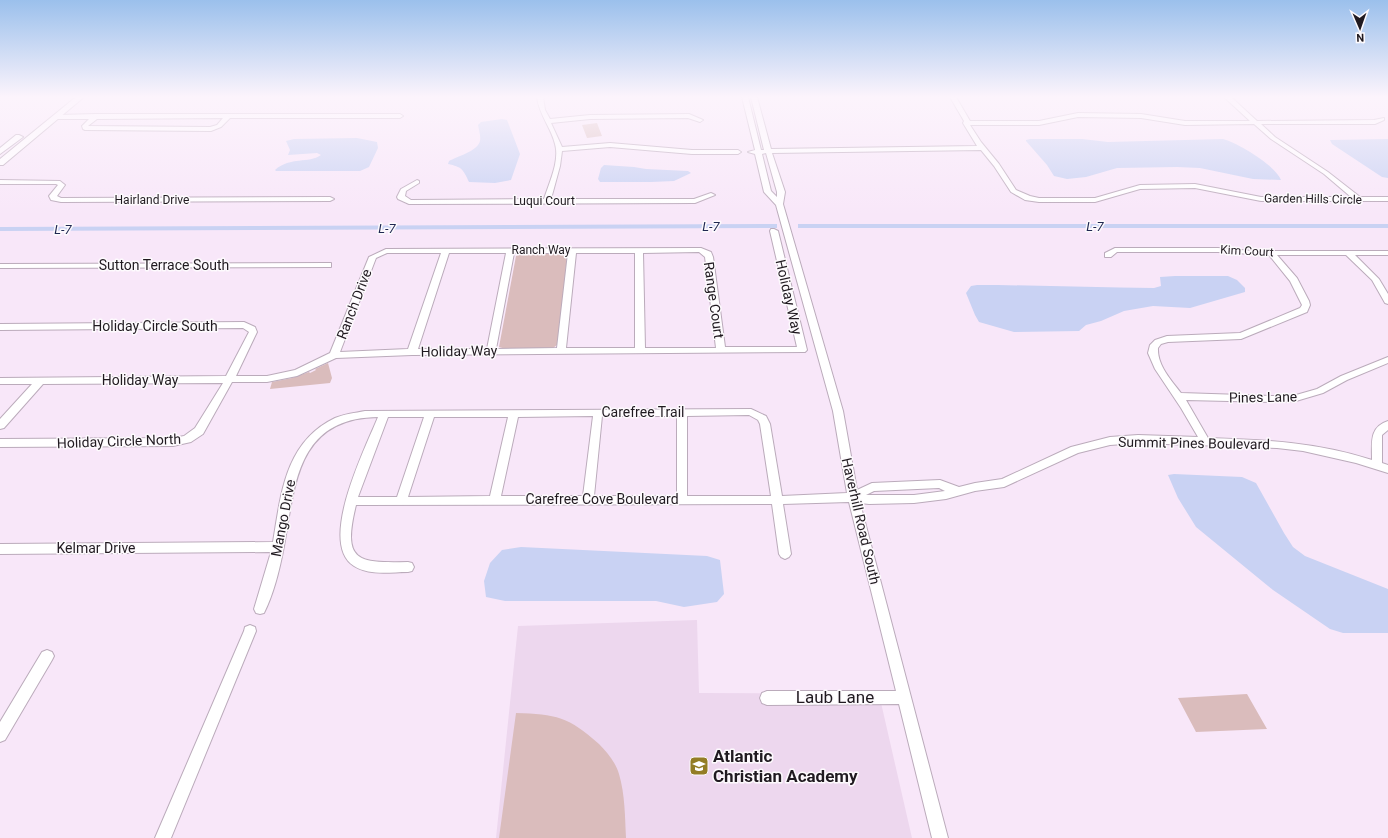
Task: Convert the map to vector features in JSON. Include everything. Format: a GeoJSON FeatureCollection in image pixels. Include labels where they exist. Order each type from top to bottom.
{"type":"FeatureCollection","features":[{"type":"Feature","properties":{"kind":"main road"},"geometry":{"type":"LineString","coordinates":[[2,150],[20,136]]}},
{"type":"Feature","properties":{"kind":"main road"},"geometry":{"type":"LineString","coordinates":[[0,163],[33,136]]}},
{"type":"Feature","properties":{"kind":"street"},"geometry":{"type":"LineString","coordinates":[[547,201],[558,159],[559,149],[555,136]]}},
{"type":"Feature","properties":{"kind":"street","name":"Haverhill Road South"},"geometry":{"type":"LineString","coordinates":[[755,136],[768,192],[779,204]]}},
{"type":"Feature","properties":{"kind":"street","name":"Haverhill Road South"},"geometry":{"type":"LineString","coordinates":[[764,136],[780,192],[779,204],[838,411],[853,497],[940,838]]}},
{"type":"Feature","properties":{"kind":"street","name":"Garden Hills Circle"},"geometry":{"type":"LineString","coordinates":[[973,136],[997,165],[1013,191],[1020,195],[1039,200],[1101,199],[1140,188],[1181,186],[1210,188],[1261,199],[1388,199]]}},
{"type":"Feature","properties":{"kind":"street"},"geometry":{"type":"LineString","coordinates":[[1273,136],[1326,173],[1358,199]]}},
{"type":"Feature","properties":{"kind":"street"},"geometry":{"type":"LineString","coordinates":[[559,149],[610,145],[692,152],[738,152]]}},
{"type":"Feature","properties":{"kind":"street"},"geometry":{"type":"LineString","coordinates":[[751,152],[982,148]]}},
{"type":"Feature","properties":{"kind":"street","name":"Hairland Drive"},"geometry":{"type":"LineString","coordinates":[[0,182],[58,182],[62,185],[54,196],[57,200],[330,200]]}},
{"type":"Feature","properties":{"kind":"street","name":"Luqui Court"},"geometry":{"type":"LineString","coordinates":[[417,182],[403,190],[401,197],[402,199],[409,202],[695,201],[711,196]]}},
{"type":"Feature","properties":{"kind":"street","name":"Holiday Way"},"geometry":{"type":"LineString","coordinates":[[0,381],[267,379],[282,377],[304,370],[334,355],[491,351],[802,350],[774,231]]}},
{"type":"Feature","properties":{"kind":"street"},"geometry":{"type":"LineString","coordinates":[[639,249],[640,350]]}},
{"type":"Feature","properties":{"kind":"street","name":"Ranch Way"},"geometry":{"type":"LineString","coordinates":[[376,254],[386,251],[446,250],[696,249],[705,252]]}},
{"type":"Feature","properties":{"kind":"street"},"geometry":{"type":"LineString","coordinates":[[412,352],[446,250]]}},
{"type":"Feature","properties":{"kind":"street"},"geometry":{"type":"LineString","coordinates":[[491,351],[511,250]]}},
{"type":"Feature","properties":{"kind":"street"},"geometry":{"type":"LineString","coordinates":[[560,351],[572,250]]}},
{"type":"Feature","properties":{"kind":"street","name":"Kim Court"},"geometry":{"type":"LineString","coordinates":[[1108,255],[1115,250],[1218,250],[1271,253],[1388,253]]}},
{"type":"Feature","properties":{"kind":"street","name":"Range Court"},"geometry":{"type":"LineString","coordinates":[[705,252],[709,257],[721,350]]}},
{"type":"Feature","properties":{"kind":"street"},"geometry":{"type":"LineString","coordinates":[[1205,441],[1185,406],[1169,385],[1152,355],[1153,347],[1158,342],[1172,339],[1241,336],[1304,310],[1306,308],[1305,301],[1294,280],[1271,253]]}},
{"type":"Feature","properties":{"kind":"street"},"geometry":{"type":"LineString","coordinates":[[1348,253],[1375,279],[1388,301]]}},
{"type":"Feature","properties":{"kind":"street","name":"Ranch Drive"},"geometry":{"type":"LineString","coordinates":[[334,355],[371,260],[376,254]]}},
{"type":"Feature","properties":{"kind":"street","name":"Sutton Terrace South"},"geometry":{"type":"LineString","coordinates":[[0,266],[328,265]]}},
{"type":"Feature","properties":{"kind":"street","name":"Holiday Circle South"},"geometry":{"type":"LineString","coordinates":[[0,327],[249,326],[252,329],[252,335],[229,380]]}},
{"type":"Feature","properties":{"kind":"street","name":"Pines Lane"},"geometry":{"type":"LineString","coordinates":[[1178,397],[1193,396],[1273,400],[1296,398],[1320,392],[1344,378],[1388,360]]}},
{"type":"Feature","properties":{"kind":"street","name":"Holiday Circle North"},"geometry":{"type":"LineString","coordinates":[[0,443],[180,441],[188,439],[200,431],[229,380]]}},
{"type":"Feature","properties":{"kind":"street"},"geometry":{"type":"LineString","coordinates":[[0,424],[40,381]]}},
{"type":"Feature","properties":{"kind":"street"},"geometry":{"type":"LineString","coordinates":[[588,499],[598,412]]}},
{"type":"Feature","properties":{"kind":"street"},"geometry":{"type":"LineString","coordinates":[[682,412],[682,499]]}},
{"type":"Feature","properties":{"kind":"street","name":"Carefree Trail"},"geometry":{"type":"LineString","coordinates":[[385,413],[751,412],[762,418],[765,424],[778,500],[785,554]]}},
{"type":"Feature","properties":{"kind":"street"},"geometry":{"type":"LineString","coordinates":[[385,413],[351,501],[345,542],[346,548],[352,558],[364,565],[371,567],[408,567]]}},
{"type":"Feature","properties":{"kind":"street","name":"Mango Drive"},"geometry":{"type":"LineString","coordinates":[[260,609],[278,547],[287,487],[298,459],[308,443],[325,428],[344,418],[365,414],[385,413]]}},
{"type":"Feature","properties":{"kind":"street"},"geometry":{"type":"LineString","coordinates":[[401,501],[430,413]]}},
{"type":"Feature","properties":{"kind":"street"},"geometry":{"type":"LineString","coordinates":[[494,500],[514,413]]}},
{"type":"Feature","properties":{"kind":"street"},"geometry":{"type":"LineString","coordinates":[[1377,465],[1377,435],[1388,425]]}},
{"type":"Feature","properties":{"kind":"street","name":"Summit Pines Boulevard"},"geometry":{"type":"LineString","coordinates":[[853,497],[869,500],[914,499],[946,495],[958,491],[1004,483],[1075,450],[1095,444],[1138,439],[1205,441],[1303,447],[1329,452],[1388,469]]}},
{"type":"Feature","properties":{"kind":"street","name":"Carefree Cove Boulevard"},"geometry":{"type":"LineString","coordinates":[[351,501],[588,499],[778,500],[836,499],[853,497]]}},
{"type":"Feature","properties":{"kind":"street","name":"Kelmar Drive"},"geometry":{"type":"LineString","coordinates":[[0,549],[278,547]]}},
{"type":"Feature","properties":{"kind":"street"},"geometry":{"type":"LineString","coordinates":[[163,838],[250,631]]}},
{"type":"Feature","properties":{"kind":"street"},"geometry":{"type":"LineString","coordinates":[[0,735],[47,656]]}},
{"type":"Feature","properties":{"kind":"street","name":"Laub Lane"},"geometry":{"type":"LineString","coordinates":[[767,698],[904,697]]}},
{"type":"Feature","properties":{"kind":"shaded area"},"geometry":{"type":"Polygon","coordinates":[[[586,136],[601,136],[587,138],[586,136]]]}},
{"type":"Feature","properties":{"kind":"shaded area"},"geometry":{"type":"Polygon","coordinates":[[[552,252],[560,252],[567,256],[558,344],[552,349],[506,349],[499,347],[516,256],[521,253],[547,254],[552,252]]]}},
{"type":"Feature","properties":{"kind":"shaded area"},"geometry":{"type":"Polygon","coordinates":[[[328,363],[332,378],[330,383],[270,389],[272,382],[292,378],[309,372],[310,373],[328,363]]]}},
{"type":"Feature","properties":{"kind":"shaded area","name":"Atlantic Christian Academy"},"geometry":{"type":"Polygon","coordinates":[[[697,620],[699,693],[879,694],[912,838],[496,838],[518,626],[697,620]]]}},
{"type":"Feature","properties":{"kind":"shaded area"},"geometry":{"type":"Polygon","coordinates":[[[1247,694],[1267,729],[1196,732],[1178,698],[1247,694]]]}},
{"type":"Feature","properties":{"kind":"shaded area"},"geometry":{"type":"Polygon","coordinates":[[[516,713],[542,714],[561,719],[579,728],[599,744],[611,758],[619,774],[624,806],[626,838],[499,838],[516,713]]]}},
{"type":"Feature","properties":{"kind":"water"},"geometry":{"type":"Polygon","coordinates":[[[480,136],[513,136],[520,154],[511,180],[495,183],[469,182],[462,169],[448,164],[449,161],[475,148],[480,141],[480,136]]]}},
{"type":"Feature","properties":{"kind":"water"},"geometry":{"type":"Polygon","coordinates":[[[357,138],[377,142],[378,148],[369,167],[360,171],[275,170],[293,161],[316,158],[321,155],[317,153],[288,155],[290,150],[286,141],[294,139],[357,138]]]}},
{"type":"Feature","properties":{"kind":"water"},"geometry":{"type":"Polygon","coordinates":[[[1030,139],[1082,139],[1108,142],[1223,139],[1238,145],[1264,161],[1272,168],[1281,180],[1253,179],[1200,168],[1177,167],[1117,168],[1086,177],[1067,179],[1054,176],[1047,165],[1026,141],[1030,139]]]}},
{"type":"Feature","properties":{"kind":"water"},"geometry":{"type":"Polygon","coordinates":[[[1388,139],[1388,178],[1382,177],[1332,144],[1330,140],[1388,139]]]}},
{"type":"Feature","properties":{"kind":"water"},"geometry":{"type":"Polygon","coordinates":[[[604,165],[688,171],[691,173],[674,181],[600,182],[598,179],[601,168],[604,165]]]}},
{"type":"Feature","properties":{"kind":"water"},"geometry":{"type":"Polygon","coordinates":[[[1228,276],[1237,280],[1245,288],[1245,292],[1190,308],[1153,306],[1124,311],[1101,321],[1086,325],[1079,331],[1014,332],[979,322],[966,293],[971,286],[977,285],[1154,288],[1161,286],[1160,277],[1228,276]]]}},
{"type":"Feature","properties":{"kind":"water"},"geometry":{"type":"Polygon","coordinates":[[[1168,475],[1242,477],[1256,483],[1293,547],[1305,556],[1388,589],[1388,633],[1343,633],[1330,629],[1273,590],[1196,527],[1178,498],[1168,475]]]}},
{"type":"Feature","properties":{"kind":"water"},"geometry":{"type":"Polygon","coordinates":[[[521,547],[707,556],[720,560],[724,594],[717,602],[684,607],[656,601],[505,601],[486,597],[484,581],[490,563],[502,550],[521,547]]]}},
{"type":"Feature","properties":{"kind":"waterway","name":"L-7"},"geometry":{"type":"LineString","coordinates":[[0,229],[774,226]]}},
{"type":"Feature","properties":{"kind":"waterway","name":"L-7"},"geometry":{"type":"LineString","coordinates":[[801,226],[1388,226]]}},
{"type":"Feature","properties":{"kind":"place","name":"Atlantic Christian Academy"},"geometry":{"type":"Point","coordinates":[699,766]}}]}
